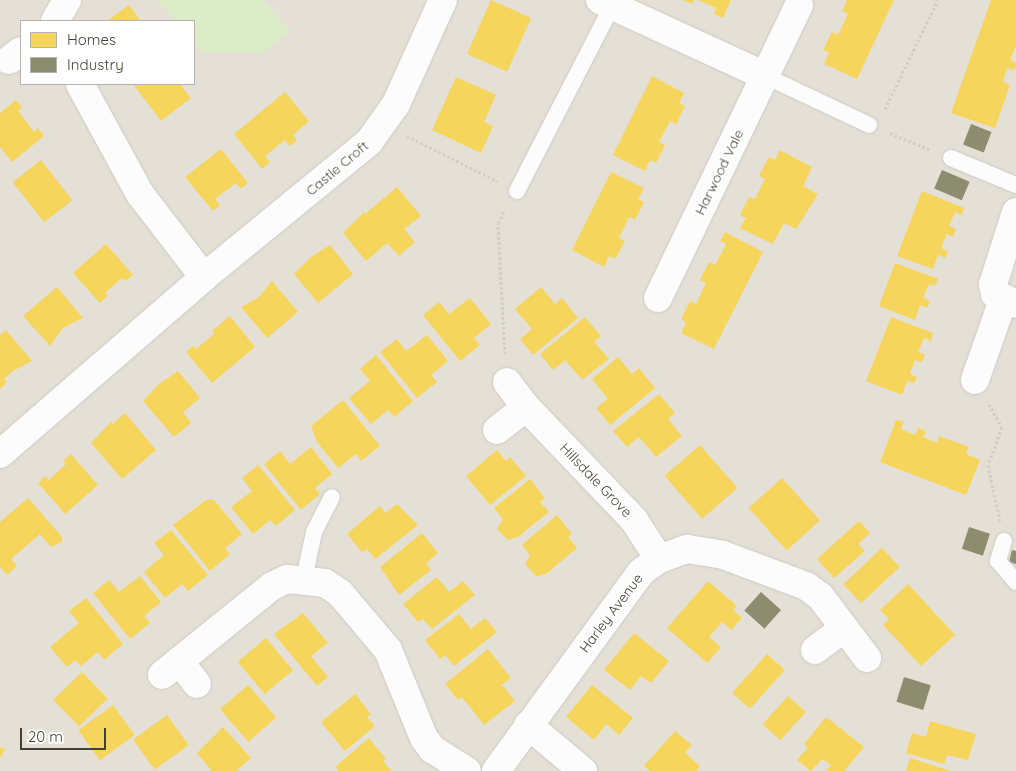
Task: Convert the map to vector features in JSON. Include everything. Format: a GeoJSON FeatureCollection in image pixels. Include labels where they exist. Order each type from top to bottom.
{"type":"FeatureCollection","features":[{"type":"Feature","properties":{"kind":"street"},"geometry":{"type":"LineString","coordinates":[[56,20],[67,0]]}},
{"type":"Feature","properties":{"kind":"street","name":"Castle Croft"},"geometry":{"type":"LineString","coordinates":[[0,454],[204,277],[369,142],[384,124],[443,0]]}},
{"type":"Feature","properties":{"kind":"street"},"geometry":{"type":"LineString","coordinates":[[606,3],[765,76]]}},
{"type":"Feature","properties":{"kind":"street","name":"Harwood Vale"},"geometry":{"type":"LineString","coordinates":[[658,298],[664,262],[765,76],[799,5]]}},
{"type":"Feature","properties":{"kind":"street"},"geometry":{"type":"LineString","coordinates":[[81,85],[140,194],[204,277]]}},
{"type":"Feature","properties":{"kind":"street"},"geometry":{"type":"LineString","coordinates":[[975,380],[1010,302],[995,294],[993,284],[1016,212]]}},
{"type":"Feature","properties":{"kind":"street","name":"Hillsdale Grove"},"geometry":{"type":"LineString","coordinates":[[507,382],[526,406],[634,520],[659,559]]}},
{"type":"Feature","properties":{"kind":"street"},"geometry":{"type":"LineString","coordinates":[[497,430],[526,406]]}},
{"type":"Feature","properties":{"kind":"street","name":"Harley Avenue"},"geometry":{"type":"LineString","coordinates":[[496,771],[641,572],[659,559],[687,550],[700,550],[806,586],[820,596],[867,658]]}},
{"type":"Feature","properties":{"kind":"street"},"geometry":{"type":"LineString","coordinates":[[197,684],[170,668],[272,586],[287,579],[304,579],[325,583],[352,608],[388,650],[424,738],[432,749],[467,771]]}},
{"type":"Feature","properties":{"kind":"street"},"geometry":{"type":"LineString","coordinates":[[815,650],[844,628]]}},
{"type":"Feature","properties":{"kind":"street"},"geometry":{"type":"LineString","coordinates":[[528,725],[583,771]]}},
{"type":"Feature","properties":{"kind":"lane"},"geometry":{"type":"LineString","coordinates":[[517,191],[606,3]]}},
{"type":"Feature","properties":{"kind":"lane"},"geometry":{"type":"LineString","coordinates":[[765,76],[872,126]]}},
{"type":"Feature","properties":{"kind":"lane"},"geometry":{"type":"LineString","coordinates":[[951,158],[1016,185]]}},
{"type":"Feature","properties":{"kind":"lane"},"geometry":{"type":"LineString","coordinates":[[304,579],[314,532],[332,497]]}},
{"type":"Feature","properties":{"kind":"lane"},"geometry":{"type":"LineString","coordinates":[[1004,541],[998,561],[1016,582]]}},
{"type":"Feature","properties":{"kind":"path"},"geometry":{"type":"LineString","coordinates":[[938,0],[872,126],[951,158]]}},
{"type":"Feature","properties":{"kind":"path"},"geometry":{"type":"LineString","coordinates":[[384,124],[517,191],[498,223],[507,382]]}},
{"type":"Feature","properties":{"kind":"path"},"geometry":{"type":"LineString","coordinates":[[975,380],[1002,427],[988,465],[1004,541]]}},
{"type":"Feature","properties":{"kind":"shaded area"},"geometry":{"type":"Polygon","coordinates":[[[0,0],[158,0],[175,20],[20,20],[20,85],[195,85],[195,43],[203,52],[291,32],[262,0],[1016,0],[1016,771],[0,771],[0,0]]]}},
{"type":"Feature","properties":{"kind":"green space"},"geometry":{"type":"Polygon","coordinates":[[[158,0],[262,0],[291,32],[263,53],[203,52],[195,43],[195,20],[175,20],[158,0]]]}},
{"type":"Feature","properties":{"kind":"building: Homes"},"geometry":{"type":"Polygon","coordinates":[[[491,0],[531,18],[507,72],[467,54],[491,0]]]}},
{"type":"Feature","properties":{"kind":"building: Homes"},"geometry":{"type":"Polygon","coordinates":[[[683,0],[694,0],[692,4],[683,0]]]}},
{"type":"Feature","properties":{"kind":"building: Homes"},"geometry":{"type":"Polygon","coordinates":[[[698,0],[731,0],[723,18],[714,14],[716,8],[698,0]]]}},
{"type":"Feature","properties":{"kind":"building: Homes"},"geometry":{"type":"Polygon","coordinates":[[[847,0],[894,0],[857,79],[824,64],[829,53],[823,50],[832,32],[838,35],[848,14],[842,11],[847,0]]]}},
{"type":"Feature","properties":{"kind":"building: Homes"},"geometry":{"type":"Polygon","coordinates":[[[991,0],[1016,0],[1016,46],[1010,60],[1016,62],[1016,66],[1015,70],[1007,68],[1003,82],[1010,85],[995,128],[951,113],[991,0]]]}},
{"type":"Feature","properties":{"kind":"building: Homes"},"geometry":{"type":"Polygon","coordinates":[[[129,5],[140,20],[108,20],[129,5]]]}},
{"type":"Feature","properties":{"kind":"building: Homes"},"geometry":{"type":"Polygon","coordinates":[[[652,76],[684,93],[679,103],[685,106],[676,125],[670,121],[659,142],[665,145],[656,163],[650,160],[645,171],[613,155],[652,76]]]}},
{"type":"Feature","properties":{"kind":"building: Homes"},"geometry":{"type":"Polygon","coordinates":[[[456,77],[496,95],[484,122],[493,126],[481,153],[432,130],[456,77]]]}},
{"type":"Feature","properties":{"kind":"building: Homes"},"geometry":{"type":"Polygon","coordinates":[[[134,85],[181,85],[191,98],[161,121],[134,85]]]}},
{"type":"Feature","properties":{"kind":"building: Homes"},"geometry":{"type":"Polygon","coordinates":[[[285,92],[309,121],[293,135],[297,140],[290,146],[285,140],[265,156],[270,162],[262,169],[234,134],[285,92]]]}},
{"type":"Feature","properties":{"kind":"building: Homes"},"geometry":{"type":"Polygon","coordinates":[[[16,100],[22,108],[18,111],[34,132],[38,128],[44,136],[12,162],[0,147],[0,113],[16,100]]]}},
{"type":"Feature","properties":{"kind":"building: Homes"},"geometry":{"type":"Polygon","coordinates":[[[221,149],[248,183],[241,189],[236,183],[215,199],[220,205],[213,211],[185,177],[221,149]]]}},
{"type":"Feature","properties":{"kind":"building: Homes"},"geometry":{"type":"Polygon","coordinates":[[[780,150],[812,167],[803,186],[818,194],[796,229],[784,223],[773,244],[740,228],[746,218],[740,215],[749,197],[755,199],[765,179],[759,176],[769,157],[775,160],[780,150]]]}},
{"type":"Feature","properties":{"kind":"building: Homes"},"geometry":{"type":"Polygon","coordinates":[[[41,160],[72,200],[44,222],[13,182],[41,160]]]}},
{"type":"Feature","properties":{"kind":"building: Homes"},"geometry":{"type":"Polygon","coordinates":[[[611,172],[644,188],[638,199],[644,202],[635,220],[629,217],[619,238],[625,241],[615,259],[609,256],[604,267],[572,250],[611,172]]]}},
{"type":"Feature","properties":{"kind":"building: Homes"},"geometry":{"type":"Polygon","coordinates":[[[397,187],[421,216],[404,229],[415,242],[399,256],[387,243],[366,261],[343,233],[364,212],[365,214],[397,187]]]}},
{"type":"Feature","properties":{"kind":"building: Homes"},"geometry":{"type":"Polygon","coordinates":[[[922,191],[964,208],[962,215],[955,212],[949,226],[956,229],[953,237],[947,234],[941,248],[948,251],[945,258],[938,255],[933,269],[897,256],[922,191]]]}},
{"type":"Feature","properties":{"kind":"building: Homes"},"geometry":{"type":"Polygon","coordinates":[[[725,232],[763,252],[714,349],[681,333],[686,322],[681,319],[690,301],[696,304],[706,283],[700,280],[709,262],[715,265],[726,244],[720,241],[725,232]]]}},
{"type":"Feature","properties":{"kind":"building: Homes"},"geometry":{"type":"Polygon","coordinates":[[[106,244],[133,275],[125,281],[122,278],[105,293],[108,296],[100,303],[73,273],[106,244]]]}},
{"type":"Feature","properties":{"kind":"building: Homes"},"geometry":{"type":"Polygon","coordinates":[[[330,245],[353,274],[318,303],[294,274],[311,257],[330,245]]]}},
{"type":"Feature","properties":{"kind":"building: Homes"},"geometry":{"type":"Polygon","coordinates":[[[895,263],[938,279],[935,286],[929,284],[923,298],[930,301],[927,308],[920,305],[915,320],[879,306],[895,263]]]}},
{"type":"Feature","properties":{"kind":"building: Homes"},"geometry":{"type":"Polygon","coordinates":[[[272,281],[298,312],[267,338],[241,307],[259,297],[272,281]]]}},
{"type":"Feature","properties":{"kind":"building: Homes"},"geometry":{"type":"Polygon","coordinates":[[[57,287],[83,318],[63,328],[50,346],[23,316],[57,287]]]}},
{"type":"Feature","properties":{"kind":"building: Homes"},"geometry":{"type":"Polygon","coordinates":[[[541,287],[555,304],[562,298],[578,318],[533,355],[520,339],[532,329],[515,309],[541,287]]]}},
{"type":"Feature","properties":{"kind":"building: Homes"},"geometry":{"type":"Polygon","coordinates":[[[470,298],[491,324],[474,338],[480,345],[460,361],[423,315],[439,302],[449,314],[470,298]]]}},
{"type":"Feature","properties":{"kind":"building: Homes"},"geometry":{"type":"Polygon","coordinates":[[[230,316],[255,347],[212,383],[186,352],[193,346],[196,349],[214,334],[212,331],[230,316]]]}},
{"type":"Feature","properties":{"kind":"building: Homes"},"geometry":{"type":"Polygon","coordinates":[[[585,317],[601,336],[594,342],[609,359],[582,380],[565,360],[553,370],[540,354],[585,317]]]}},
{"type":"Feature","properties":{"kind":"building: Homes"},"geometry":{"type":"Polygon","coordinates":[[[891,317],[933,333],[931,341],[924,338],[918,352],[925,355],[922,362],[915,360],[910,374],[917,377],[914,383],[907,381],[902,395],[866,381],[891,317]]]}},
{"type":"Feature","properties":{"kind":"building: Homes"},"geometry":{"type":"Polygon","coordinates":[[[6,330],[32,361],[13,371],[4,379],[7,382],[0,389],[0,335],[6,330]]]}},
{"type":"Feature","properties":{"kind":"building: Homes"},"geometry":{"type":"Polygon","coordinates":[[[427,335],[448,361],[431,375],[437,382],[417,398],[380,352],[397,339],[406,351],[427,335]]]}},
{"type":"Feature","properties":{"kind":"building: Homes"},"geometry":{"type":"Polygon","coordinates":[[[376,355],[413,401],[394,417],[388,410],[371,424],[349,398],[370,381],[360,369],[376,355]]]}},
{"type":"Feature","properties":{"kind":"building: Homes"},"geometry":{"type":"Polygon","coordinates":[[[618,357],[632,374],[639,368],[655,388],[610,425],[596,408],[608,399],[592,379],[618,357]]]}},
{"type":"Feature","properties":{"kind":"building: Homes"},"geometry":{"type":"Polygon","coordinates":[[[178,371],[200,398],[183,412],[191,423],[174,437],[143,401],[159,384],[178,371]]]}},
{"type":"Feature","properties":{"kind":"building: Homes"},"geometry":{"type":"Polygon","coordinates":[[[659,394],[675,413],[668,419],[682,436],[656,457],[639,437],[627,447],[613,431],[659,394]]]}},
{"type":"Feature","properties":{"kind":"building: Homes"},"geometry":{"type":"Polygon","coordinates":[[[343,400],[380,446],[361,461],[356,454],[338,468],[317,442],[311,426],[343,400]]]}},
{"type":"Feature","properties":{"kind":"building: Homes"},"geometry":{"type":"Polygon","coordinates":[[[125,413],[156,450],[122,479],[91,443],[111,422],[113,424],[125,413]]]}},
{"type":"Feature","properties":{"kind":"building: Homes"},"geometry":{"type":"Polygon","coordinates":[[[896,420],[904,422],[901,429],[915,435],[918,428],[926,431],[923,437],[937,443],[939,436],[969,447],[966,454],[980,460],[966,495],[880,462],[896,420]]]}},
{"type":"Feature","properties":{"kind":"building: Homes"},"geometry":{"type":"Polygon","coordinates":[[[700,445],[737,488],[702,519],[665,476],[700,445]]]}},
{"type":"Feature","properties":{"kind":"building: Homes"},"geometry":{"type":"Polygon","coordinates":[[[311,447],[332,474],[315,488],[320,494],[301,510],[264,464],[280,451],[290,464],[311,447]]]}},
{"type":"Feature","properties":{"kind":"building: Homes"},"geometry":{"type":"Polygon","coordinates":[[[497,450],[506,461],[510,457],[526,476],[490,505],[466,476],[497,450]]]}},
{"type":"Feature","properties":{"kind":"building: Homes"},"geometry":{"type":"Polygon","coordinates":[[[71,454],[98,485],[65,514],[38,483],[46,476],[49,480],[66,464],[63,461],[71,454]]]}},
{"type":"Feature","properties":{"kind":"building: Homes"},"geometry":{"type":"Polygon","coordinates":[[[258,465],[295,510],[276,526],[270,520],[253,534],[231,507],[252,491],[242,478],[258,465]]]}},
{"type":"Feature","properties":{"kind":"building: Homes"},"geometry":{"type":"Polygon","coordinates":[[[782,478],[820,520],[787,550],[749,508],[782,478]]]}},
{"type":"Feature","properties":{"kind":"building: Homes"},"geometry":{"type":"Polygon","coordinates":[[[530,479],[545,498],[540,502],[549,512],[518,537],[508,540],[497,529],[503,519],[494,508],[530,479]]]}},
{"type":"Feature","properties":{"kind":"building: Homes"},"geometry":{"type":"Polygon","coordinates":[[[28,498],[62,537],[62,542],[51,547],[40,534],[11,559],[17,566],[7,575],[0,567],[0,522],[28,498]]]}},
{"type":"Feature","properties":{"kind":"building: Homes"},"geometry":{"type":"Polygon","coordinates":[[[206,500],[214,500],[242,534],[225,548],[230,554],[210,571],[173,525],[206,500]]]}},
{"type":"Feature","properties":{"kind":"building: Homes"},"geometry":{"type":"Polygon","coordinates":[[[397,504],[418,525],[375,559],[367,549],[362,552],[347,534],[380,506],[385,513],[397,504]]]}},
{"type":"Feature","properties":{"kind":"building: Homes"},"geometry":{"type":"Polygon","coordinates":[[[557,515],[572,534],[568,537],[577,548],[546,574],[536,576],[525,564],[530,555],[522,545],[557,515]]]}},
{"type":"Feature","properties":{"kind":"building: Homes"},"geometry":{"type":"Polygon","coordinates":[[[859,521],[870,533],[858,544],[865,551],[834,578],[817,559],[859,521]]]}},
{"type":"Feature","properties":{"kind":"building: Homes"},"geometry":{"type":"Polygon","coordinates":[[[171,530],[208,575],[188,591],[182,584],[165,598],[144,572],[164,555],[154,543],[171,530]]]}},
{"type":"Feature","properties":{"kind":"building: Homes"},"geometry":{"type":"Polygon","coordinates":[[[422,533],[438,553],[426,563],[431,570],[399,595],[380,567],[422,533]]]}},
{"type":"Feature","properties":{"kind":"building: Homes"},"geometry":{"type":"Polygon","coordinates":[[[882,548],[900,567],[861,603],[843,584],[882,548]]]}},
{"type":"Feature","properties":{"kind":"building: Homes"},"geometry":{"type":"Polygon","coordinates":[[[140,576],[161,602],[144,616],[150,623],[130,639],[93,593],[109,580],[119,592],[140,576]]]}},
{"type":"Feature","properties":{"kind":"building: Homes"},"geometry":{"type":"Polygon","coordinates":[[[437,577],[449,592],[463,581],[475,595],[432,629],[423,619],[418,622],[403,604],[437,577]]]}},
{"type":"Feature","properties":{"kind":"building: Homes"},"geometry":{"type":"Polygon","coordinates":[[[708,581],[737,606],[733,610],[742,618],[731,630],[722,622],[709,637],[721,647],[707,663],[667,628],[708,581]]]}},
{"type":"Feature","properties":{"kind":"building: Homes"},"geometry":{"type":"Polygon","coordinates":[[[908,584],[955,635],[921,666],[883,625],[889,619],[880,610],[908,584]]]}},
{"type":"Feature","properties":{"kind":"building: Homes"},"geometry":{"type":"Polygon","coordinates":[[[86,598],[123,644],[104,660],[98,652],[81,666],[75,660],[67,667],[50,647],[79,623],[69,611],[86,598]]]}},
{"type":"Feature","properties":{"kind":"building: Homes"},"geometry":{"type":"Polygon","coordinates":[[[303,613],[328,643],[311,656],[328,677],[317,686],[274,634],[303,613]]]}},
{"type":"Feature","properties":{"kind":"building: Homes"},"geometry":{"type":"Polygon","coordinates":[[[459,614],[471,629],[485,618],[497,632],[454,666],[445,655],[440,659],[425,640],[459,614]]]}},
{"type":"Feature","properties":{"kind":"building: Homes"},"geometry":{"type":"Polygon","coordinates":[[[634,633],[669,661],[651,683],[641,676],[630,690],[604,670],[634,633]]]}},
{"type":"Feature","properties":{"kind":"building: Homes"},"geometry":{"type":"Polygon","coordinates":[[[266,638],[293,670],[265,694],[238,662],[266,638]]]}},
{"type":"Feature","properties":{"kind":"building: Homes"},"geometry":{"type":"Polygon","coordinates":[[[488,649],[511,678],[502,685],[515,701],[484,725],[462,697],[458,700],[445,684],[488,649]]]}},
{"type":"Feature","properties":{"kind":"building: Homes"},"geometry":{"type":"Polygon","coordinates":[[[767,654],[785,670],[750,709],[732,693],[767,654]]]}},
{"type":"Feature","properties":{"kind":"building: Homes"},"geometry":{"type":"Polygon","coordinates":[[[82,672],[108,699],[79,726],[53,700],[82,672]]]}},
{"type":"Feature","properties":{"kind":"building: Homes"},"geometry":{"type":"Polygon","coordinates":[[[248,685],[276,717],[248,742],[220,709],[248,685]]]}},
{"type":"Feature","properties":{"kind":"building: Homes"},"geometry":{"type":"Polygon","coordinates":[[[592,685],[633,718],[619,735],[606,724],[594,740],[566,717],[592,685]]]}},
{"type":"Feature","properties":{"kind":"building: Homes"},"geometry":{"type":"Polygon","coordinates":[[[355,694],[371,714],[367,717],[375,726],[345,751],[321,722],[355,694]]]}},
{"type":"Feature","properties":{"kind":"building: Homes"},"geometry":{"type":"Polygon","coordinates":[[[788,696],[806,712],[780,740],[763,724],[788,696]]]}},
{"type":"Feature","properties":{"kind":"building: Homes"},"geometry":{"type":"Polygon","coordinates":[[[113,705],[135,735],[100,760],[78,730],[113,705]]]}},
{"type":"Feature","properties":{"kind":"building: Homes"},"geometry":{"type":"Polygon","coordinates":[[[167,715],[189,745],[155,770],[133,740],[167,715]]]}},
{"type":"Feature","properties":{"kind":"building: Homes"},"geometry":{"type":"Polygon","coordinates":[[[826,717],[864,747],[844,771],[826,771],[831,765],[822,759],[811,771],[797,760],[808,747],[804,744],[826,717]]]}},
{"type":"Feature","properties":{"kind":"building: Homes"},"geometry":{"type":"Polygon","coordinates":[[[930,721],[976,734],[968,760],[947,755],[944,764],[906,753],[912,733],[926,737],[930,721]]]}},
{"type":"Feature","properties":{"kind":"building: Homes"},"geometry":{"type":"Polygon","coordinates":[[[223,727],[251,758],[236,771],[212,771],[197,753],[223,727]]]}},
{"type":"Feature","properties":{"kind":"building: Homes"},"geometry":{"type":"Polygon","coordinates":[[[675,731],[692,745],[685,753],[700,766],[696,771],[650,771],[644,766],[675,731]]]}},
{"type":"Feature","properties":{"kind":"building: Homes"},"geometry":{"type":"Polygon","coordinates":[[[369,738],[386,759],[383,761],[391,771],[339,771],[335,767],[369,738]]]}},
{"type":"Feature","properties":{"kind":"building: Homes"},"geometry":{"type":"Polygon","coordinates":[[[0,747],[5,749],[0,758],[0,747]]]}},
{"type":"Feature","properties":{"kind":"building: Homes"},"geometry":{"type":"Polygon","coordinates":[[[910,758],[951,771],[906,771],[910,758]]]}},
{"type":"Feature","properties":{"kind":"building: Industry"},"geometry":{"type":"Polygon","coordinates":[[[971,124],[992,132],[984,152],[963,145],[971,124]]]}},
{"type":"Feature","properties":{"kind":"building: Industry"},"geometry":{"type":"Polygon","coordinates":[[[942,170],[970,182],[962,200],[934,188],[942,170]]]}},
{"type":"Feature","properties":{"kind":"building: Industry"},"geometry":{"type":"Polygon","coordinates":[[[969,527],[990,534],[983,556],[962,549],[969,527]]]}},
{"type":"Feature","properties":{"kind":"building: Industry"},"geometry":{"type":"Polygon","coordinates":[[[1012,550],[1016,551],[1016,564],[1009,562],[1012,550]]]}},
{"type":"Feature","properties":{"kind":"building: Industry"},"geometry":{"type":"Polygon","coordinates":[[[761,592],[781,610],[764,629],[744,611],[761,592]]]}},
{"type":"Feature","properties":{"kind":"building: Industry"},"geometry":{"type":"Polygon","coordinates":[[[904,677],[931,685],[923,710],[896,702],[904,677]]]}}]}
